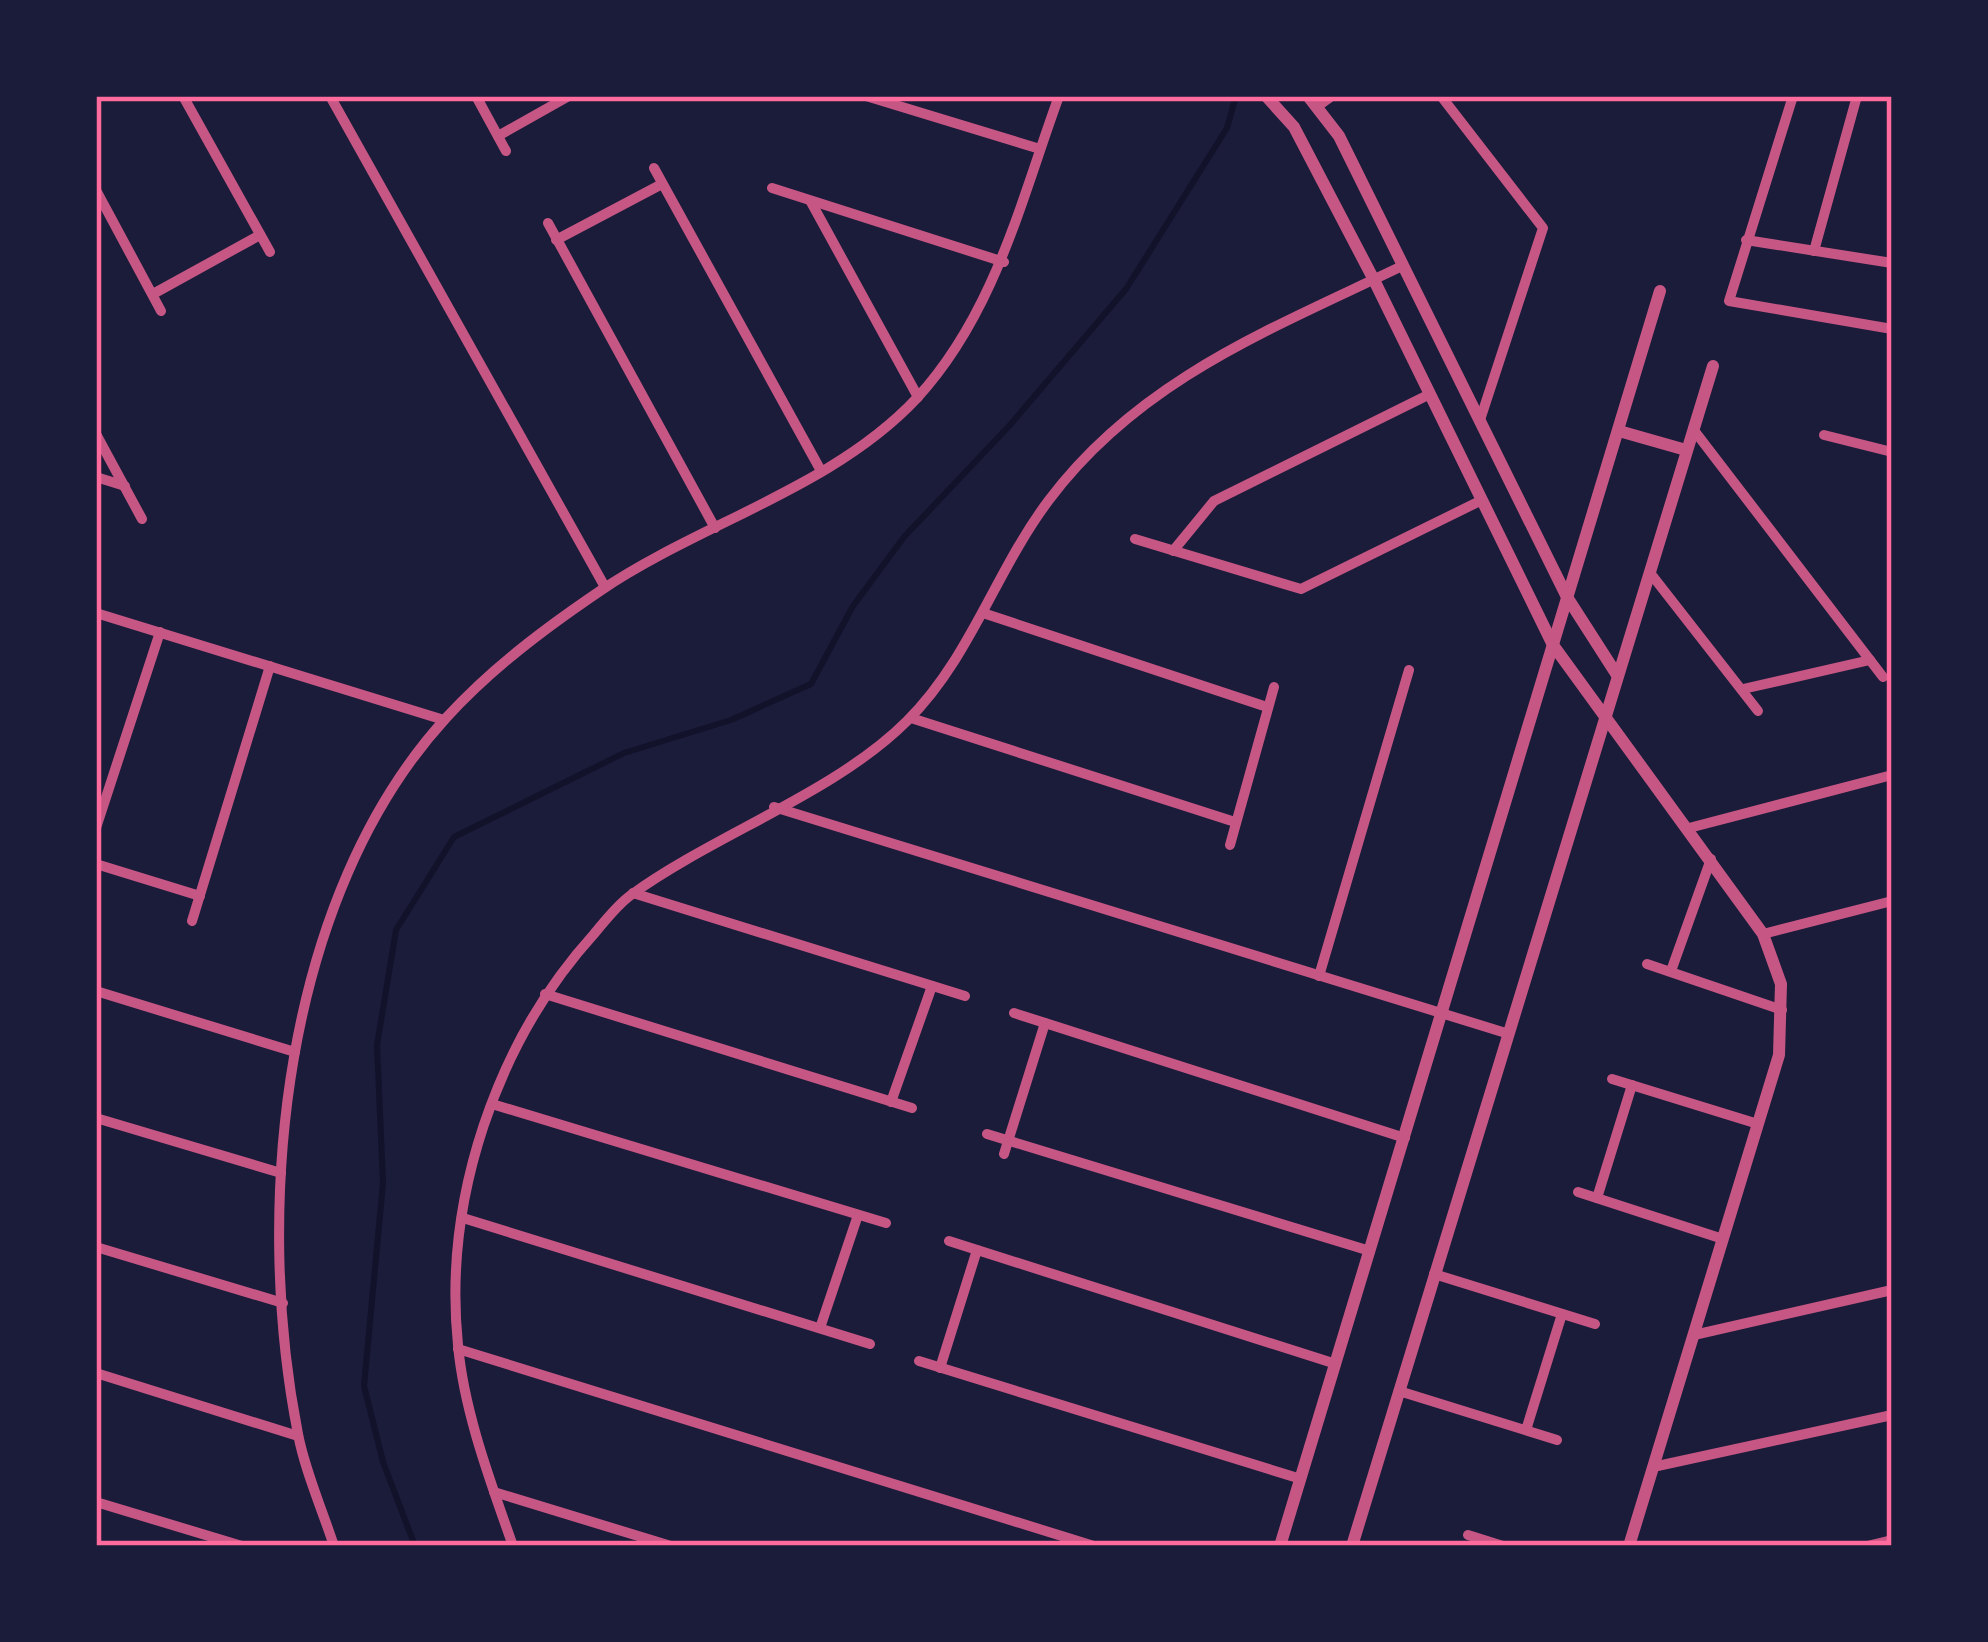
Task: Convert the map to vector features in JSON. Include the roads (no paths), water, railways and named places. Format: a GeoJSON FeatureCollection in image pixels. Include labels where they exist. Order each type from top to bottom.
{"type":"FeatureCollection","features":[{"type":"Feature","properties":{"kind":"street"},"geometry":{"type":"LineString","coordinates":[[183,96],[270,252]]}},
{"type":"Feature","properties":{"kind":"street"},"geometry":{"type":"LineString","coordinates":[[330,96],[605,587]]}},
{"type":"Feature","properties":{"kind":"street"},"geometry":{"type":"LineString","coordinates":[[476,96],[506,151]]}},
{"type":"Feature","properties":{"kind":"street"},"geometry":{"type":"LineString","coordinates":[[498,136],[569,96]]}},
{"type":"Feature","properties":{"kind":"street"},"geometry":{"type":"LineString","coordinates":[[866,96],[1040,149]]}},
{"type":"Feature","properties":{"kind":"street"},"geometry":{"type":"LineString","coordinates":[[334,1546],[298,1436],[283,1304],[281,1173],[296,1052],[336,906],[404,775],[444,720],[517,649],[605,587],[820,469],[918,397],[950,355],[1004,262],[1059,96]]}},
{"type":"Feature","properties":{"kind":"street"},"geometry":{"type":"LineString","coordinates":[[1266,96],[1294,127],[1375,280],[1553,645],[1763,934],[1781,984],[1779,1055],[1629,1546]]}},
{"type":"Feature","properties":{"kind":"street"},"geometry":{"type":"LineString","coordinates":[[1331,96],[1313,101],[1339,136],[1567,597],[1617,675]]}},
{"type":"Feature","properties":{"kind":"street"},"geometry":{"type":"LineString","coordinates":[[1442,96],[1543,228],[1480,420]]}},
{"type":"Feature","properties":{"kind":"street"},"geometry":{"type":"LineString","coordinates":[[1793,96],[1729,301],[1892,329]]}},
{"type":"Feature","properties":{"kind":"street"},"geometry":{"type":"LineString","coordinates":[[1814,251],[1857,96]]}},
{"type":"Feature","properties":{"kind":"street"},"geometry":{"type":"LineString","coordinates":[[654,168],[820,469]]}},
{"type":"Feature","properties":{"kind":"street"},"geometry":{"type":"LineString","coordinates":[[556,240],[662,184]]}},
{"type":"Feature","properties":{"kind":"street"},"geometry":{"type":"LineString","coordinates":[[772,188],[1004,262]]}},
{"type":"Feature","properties":{"kind":"street"},"geometry":{"type":"LineString","coordinates":[[96,190],[161,311]]}},
{"type":"Feature","properties":{"kind":"street"},"geometry":{"type":"LineString","coordinates":[[811,202],[918,397]]}},
{"type":"Feature","properties":{"kind":"street"},"geometry":{"type":"LineString","coordinates":[[548,224],[715,527]]}},
{"type":"Feature","properties":{"kind":"street"},"geometry":{"type":"LineString","coordinates":[[152,295],[260,235]]}},
{"type":"Feature","properties":{"kind":"street"},"geometry":{"type":"LineString","coordinates":[[1746,240],[1892,263]]}},
{"type":"Feature","properties":{"kind":"street"},"geometry":{"type":"LineString","coordinates":[[513,1546],[494,1492],[458,1349],[454,1274],[492,1104],[522,1031],[545,994],[633,893],[873,753],[911,718],[983,613],[1049,500],[1097,445],[1155,392],[1400,267]]}},
{"type":"Feature","properties":{"kind":"street"},"geometry":{"type":"LineString","coordinates":[[1280,1546],[1660,291]]}},
{"type":"Feature","properties":{"kind":"street"},"geometry":{"type":"LineString","coordinates":[[1352,1546],[1714,366]]}},
{"type":"Feature","properties":{"kind":"street"},"geometry":{"type":"LineString","coordinates":[[1173,551],[1214,501],[1430,394]]}},
{"type":"Feature","properties":{"kind":"street"},"geometry":{"type":"LineString","coordinates":[[1693,429],[1883,677]]}},
{"type":"Feature","properties":{"kind":"street"},"geometry":{"type":"LineString","coordinates":[[1619,431],[1686,450]]}},
{"type":"Feature","properties":{"kind":"street"},"geometry":{"type":"LineString","coordinates":[[96,434],[142,519]]}},
{"type":"Feature","properties":{"kind":"street"},"geometry":{"type":"LineString","coordinates":[[1824,435],[1892,452]]}},
{"type":"Feature","properties":{"kind":"street"},"geometry":{"type":"LineString","coordinates":[[96,477],[124,486]]}},
{"type":"Feature","properties":{"kind":"street"},"geometry":{"type":"LineString","coordinates":[[1135,539],[1300,589],[1482,500]]}},
{"type":"Feature","properties":{"kind":"street"},"geometry":{"type":"LineString","coordinates":[[1651,574],[1758,711]]}},
{"type":"Feature","properties":{"kind":"street"},"geometry":{"type":"LineString","coordinates":[[96,613],[444,720]]}},
{"type":"Feature","properties":{"kind":"street"},"geometry":{"type":"LineString","coordinates":[[983,613],[1268,706]]}},
{"type":"Feature","properties":{"kind":"street"},"geometry":{"type":"LineString","coordinates":[[96,828],[160,632]]}},
{"type":"Feature","properties":{"kind":"street"},"geometry":{"type":"LineString","coordinates":[[1743,689],[1870,659]]}},
{"type":"Feature","properties":{"kind":"street"},"geometry":{"type":"LineString","coordinates":[[192,921],[270,666]]}},
{"type":"Feature","properties":{"kind":"street"},"geometry":{"type":"LineString","coordinates":[[1318,976],[1408,670]]}},
{"type":"Feature","properties":{"kind":"street"},"geometry":{"type":"LineString","coordinates":[[1230,845],[1274,687]]}},
{"type":"Feature","properties":{"kind":"street"},"geometry":{"type":"LineString","coordinates":[[911,718],[1235,822]]}},
{"type":"Feature","properties":{"kind":"street"},"geometry":{"type":"LineString","coordinates":[[1689,828],[1892,775]]}},
{"type":"Feature","properties":{"kind":"street"},"geometry":{"type":"LineString","coordinates":[[774,807],[1509,1034]]}},
{"type":"Feature","properties":{"kind":"street"},"geometry":{"type":"LineString","coordinates":[[1671,971],[1711,860]]}},
{"type":"Feature","properties":{"kind":"street"},"geometry":{"type":"LineString","coordinates":[[96,864],[200,896]]}},
{"type":"Feature","properties":{"kind":"street"},"geometry":{"type":"LineString","coordinates":[[633,893],[965,997]]}},
{"type":"Feature","properties":{"kind":"street"},"geometry":{"type":"LineString","coordinates":[[1763,934],[1892,901]]}},
{"type":"Feature","properties":{"kind":"street"},"geometry":{"type":"LineString","coordinates":[[1647,964],[1782,1010]]}},
{"type":"Feature","properties":{"kind":"street"},"geometry":{"type":"LineString","coordinates":[[892,1102],[932,986]]}},
{"type":"Feature","properties":{"kind":"street"},"geometry":{"type":"LineString","coordinates":[[96,991],[296,1052]]}},
{"type":"Feature","properties":{"kind":"street"},"geometry":{"type":"LineString","coordinates":[[545,994],[913,1108]]}},
{"type":"Feature","properties":{"kind":"street"},"geometry":{"type":"LineString","coordinates":[[1014,1013],[1405,1138]]}},
{"type":"Feature","properties":{"kind":"street"},"geometry":{"type":"LineString","coordinates":[[1004,1154],[1045,1023]]}},
{"type":"Feature","properties":{"kind":"street"},"geometry":{"type":"LineString","coordinates":[[1612,1079],[1758,1124]]}},
{"type":"Feature","properties":{"kind":"street"},"geometry":{"type":"LineString","coordinates":[[1597,1198],[1632,1085]]}},
{"type":"Feature","properties":{"kind":"street"},"geometry":{"type":"LineString","coordinates":[[492,1104],[886,1223]]}},
{"type":"Feature","properties":{"kind":"street"},"geometry":{"type":"LineString","coordinates":[[96,1118],[281,1173]]}},
{"type":"Feature","properties":{"kind":"street"},"geometry":{"type":"LineString","coordinates":[[987,1134],[1370,1252]]}},
{"type":"Feature","properties":{"kind":"street"},"geometry":{"type":"LineString","coordinates":[[1578,1192],[1723,1239]]}},
{"type":"Feature","properties":{"kind":"street"},"geometry":{"type":"LineString","coordinates":[[820,1328],[858,1215]]}},
{"type":"Feature","properties":{"kind":"street"},"geometry":{"type":"LineString","coordinates":[[463,1218],[870,1344]]}},
{"type":"Feature","properties":{"kind":"street"},"geometry":{"type":"LineString","coordinates":[[949,1241],[1336,1364]]}},
{"type":"Feature","properties":{"kind":"street"},"geometry":{"type":"LineString","coordinates":[[96,1247],[283,1304]]}},
{"type":"Feature","properties":{"kind":"street"},"geometry":{"type":"LineString","coordinates":[[940,1368],[977,1250]]}},
{"type":"Feature","properties":{"kind":"street"},"geometry":{"type":"LineString","coordinates":[[1434,1274],[1594,1324]]}},
{"type":"Feature","properties":{"kind":"street"},"geometry":{"type":"LineString","coordinates":[[1694,1336],[1892,1290]]}},
{"type":"Feature","properties":{"kind":"street"},"geometry":{"type":"LineString","coordinates":[[1526,1430],[1562,1314]]}},
{"type":"Feature","properties":{"kind":"street"},"geometry":{"type":"LineString","coordinates":[[458,1349],[1094,1546]]}},
{"type":"Feature","properties":{"kind":"street"},"geometry":{"type":"LineString","coordinates":[[919,1361],[1300,1479]]}},
{"type":"Feature","properties":{"kind":"street"},"geometry":{"type":"LineString","coordinates":[[96,1373],[298,1436]]}},
{"type":"Feature","properties":{"kind":"street"},"geometry":{"type":"LineString","coordinates":[[1399,1391],[1557,1440]]}},
{"type":"Feature","properties":{"kind":"street"},"geometry":{"type":"LineString","coordinates":[[1653,1467],[1892,1415]]}},
{"type":"Feature","properties":{"kind":"street"},"geometry":{"type":"LineString","coordinates":[[494,1492],[671,1546]]}},
{"type":"Feature","properties":{"kind":"street"},"geometry":{"type":"LineString","coordinates":[[96,1502],[242,1546]]}},
{"type":"Feature","properties":{"kind":"street"},"geometry":{"type":"LineString","coordinates":[[1468,1534],[1495,1545]]}},
{"type":"Feature","properties":{"kind":"street"},"geometry":{"type":"LineString","coordinates":[[1867,1546],[1892,1540]]}},
{"type":"Feature","properties":{"kind":"waterway"},"geometry":{"type":"LineString","coordinates":[[415,1546],[383,1462],[364,1386],[383,1183],[377,1045],[396,930],[454,837],[624,753],[731,720],[811,684],[853,606],[904,537],[1010,425],[1126,289],[1227,128],[1236,96]]}}]}
